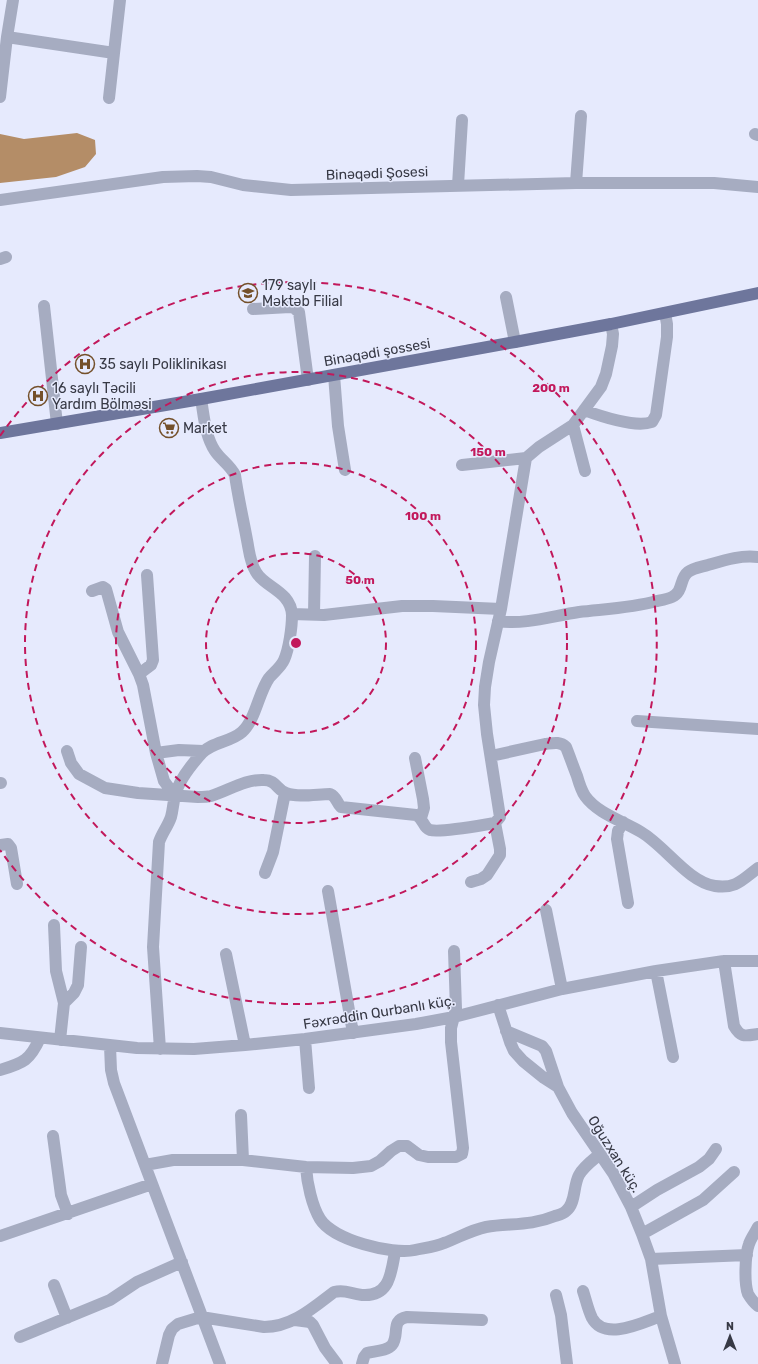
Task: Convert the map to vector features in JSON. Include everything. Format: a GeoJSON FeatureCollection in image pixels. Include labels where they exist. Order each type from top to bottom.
{"type":"FeatureCollection","features":[{"type":"Feature","properties":{"kind":"main road","name":"Binəqədi şossesi"},"geometry":{"type":"LineString","coordinates":[[0,433],[202,399],[515,342],[665,313],[758,293]]}},
{"type":"Feature","properties":{"kind":"street"},"geometry":{"type":"LineString","coordinates":[[0,97],[2,71],[13,0]]}},
{"type":"Feature","properties":{"kind":"street"},"geometry":{"type":"LineString","coordinates":[[109,98],[120,0]]}},
{"type":"Feature","properties":{"kind":"street"},"geometry":{"type":"LineString","coordinates":[[7,37],[114,53]]}},
{"type":"Feature","properties":{"kind":"street"},"geometry":{"type":"LineString","coordinates":[[576,183],[581,116]]}},
{"type":"Feature","properties":{"kind":"street"},"geometry":{"type":"LineString","coordinates":[[458,186],[462,120]]}},
{"type":"Feature","properties":{"kind":"street","name":"Binəqədi Şosesi"},"geometry":{"type":"LineString","coordinates":[[0,200],[163,177],[191,176],[211,177],[243,186],[292,190],[576,183],[714,183],[758,188]]}},
{"type":"Feature","properties":{"kind":"street"},"geometry":{"type":"LineString","coordinates":[[506,297],[515,342]]}},
{"type":"Feature","properties":{"kind":"street"},"geometry":{"type":"LineString","coordinates":[[44,306],[57,424]]}},
{"type":"Feature","properties":{"kind":"street"},"geometry":{"type":"LineString","coordinates":[[253,309],[290,307],[299,312],[308,380]]}},
{"type":"Feature","properties":{"kind":"street"},"geometry":{"type":"LineString","coordinates":[[584,410],[612,419],[646,424],[652,422],[656,415],[667,336],[665,313]]}},
{"type":"Feature","properties":{"kind":"street"},"geometry":{"type":"LineString","coordinates":[[462,465],[526,458],[539,447],[573,424],[601,387],[606,374],[613,334],[610,324]]}},
{"type":"Feature","properties":{"kind":"street"},"geometry":{"type":"LineString","coordinates":[[334,375],[338,426],[345,470]]}},
{"type":"Feature","properties":{"kind":"street"},"geometry":{"type":"LineString","coordinates":[[160,1049],[153,947],[159,842],[170,819],[175,796],[181,782],[203,752],[242,732],[254,713],[264,687],[270,678],[280,668],[284,660],[292,614],[285,598],[276,589],[259,577],[255,571],[250,554],[235,475],[232,468],[216,453],[211,444],[207,431],[202,399]]}},
{"type":"Feature","properties":{"kind":"street"},"geometry":{"type":"LineString","coordinates":[[573,424],[585,471]]}},
{"type":"Feature","properties":{"kind":"street"},"geometry":{"type":"LineString","coordinates":[[415,758],[424,808],[421,818],[426,828],[431,830],[451,829],[495,823],[500,817],[487,734],[484,705],[485,687],[501,609],[526,458]]}},
{"type":"Feature","properties":{"kind":"street"},"geometry":{"type":"LineString","coordinates":[[314,614],[315,556]]}},
{"type":"Feature","properties":{"kind":"street"},"geometry":{"type":"LineString","coordinates":[[498,621],[519,622],[577,612],[644,605],[677,594],[682,587],[684,577],[687,573],[694,569],[734,557],[758,557]]}},
{"type":"Feature","properties":{"kind":"street"},"geometry":{"type":"LineString","coordinates":[[139,674],[150,665],[153,660],[147,575]]}},
{"type":"Feature","properties":{"kind":"street"},"geometry":{"type":"LineString","coordinates":[[92,591],[103,587],[106,589],[118,632],[143,685],[156,753],[164,781],[175,796]]}},
{"type":"Feature","properties":{"kind":"street"},"geometry":{"type":"LineString","coordinates":[[292,614],[337,614],[402,606],[501,609]]}},
{"type":"Feature","properties":{"kind":"street"},"geometry":{"type":"LineString","coordinates":[[636,721],[758,729]]}},
{"type":"Feature","properties":{"kind":"street"},"geometry":{"type":"LineString","coordinates":[[491,756],[553,742],[562,744],[566,747],[585,795],[599,809],[643,833],[659,844],[688,873],[714,886],[726,886],[735,885],[758,868]]}},
{"type":"Feature","properties":{"kind":"street"},"geometry":{"type":"LineString","coordinates":[[156,753],[179,750],[203,752]]}},
{"type":"Feature","properties":{"kind":"street"},"geometry":{"type":"LineString","coordinates":[[66,752],[71,763],[79,774],[105,788],[118,791],[198,797],[210,796],[248,782],[262,780],[271,781],[285,793],[292,795],[330,794],[336,797],[341,807],[409,814],[421,818]]}},
{"type":"Feature","properties":{"kind":"street"},"geometry":{"type":"LineString","coordinates":[[265,873],[273,852],[285,793]]}},
{"type":"Feature","properties":{"kind":"street"},"geometry":{"type":"LineString","coordinates":[[623,822],[618,831],[617,839],[628,903]]}},
{"type":"Feature","properties":{"kind":"street"},"geometry":{"type":"LineString","coordinates":[[471,882],[481,879],[487,875],[500,855],[495,823]]}},
{"type":"Feature","properties":{"kind":"street"},"geometry":{"type":"LineString","coordinates":[[0,845],[8,844],[11,848],[17,884]]}},
{"type":"Feature","properties":{"kind":"street"},"geometry":{"type":"LineString","coordinates":[[328,891],[353,1033]]}},
{"type":"Feature","properties":{"kind":"street"},"geometry":{"type":"LineString","coordinates":[[546,910],[562,989]]}},
{"type":"Feature","properties":{"kind":"street"},"geometry":{"type":"LineString","coordinates":[[54,925],[56,971],[64,1003],[60,1040]]}},
{"type":"Feature","properties":{"kind":"street"},"geometry":{"type":"LineString","coordinates":[[64,1003],[78,985],[81,947]]}},
{"type":"Feature","properties":{"kind":"street"},"geometry":{"type":"LineString","coordinates":[[145,1165],[173,1160],[243,1160],[306,1167],[353,1168],[371,1166],[399,1146],[407,1146],[419,1155],[428,1157],[456,1157],[462,1154],[463,1148],[451,1042],[451,1028],[456,1000],[454,951]]}},
{"type":"Feature","properties":{"kind":"street"},"geometry":{"type":"LineString","coordinates":[[226,954],[245,1045]]}},
{"type":"Feature","properties":{"kind":"street","name":"Fəxrəddin Qurbanlı küç."},"geometry":{"type":"LineString","coordinates":[[0,1033],[110,1046],[160,1049],[245,1045],[305,1039],[416,1024],[454,1017],[562,989],[656,971],[724,962],[758,961]]}},
{"type":"Feature","properties":{"kind":"street"},"geometry":{"type":"LineString","coordinates":[[724,962],[734,1026],[738,1033],[745,1036],[758,1034]]}},
{"type":"Feature","properties":{"kind":"street"},"geometry":{"type":"LineString","coordinates":[[656,971],[673,1057]]}},
{"type":"Feature","properties":{"kind":"street","name":"Oğuzxan küç."},"geometry":{"type":"LineString","coordinates":[[498,1005],[514,1051],[523,1061],[558,1087],[572,1113],[613,1173],[631,1207],[651,1259],[662,1316],[675,1364]]}},
{"type":"Feature","properties":{"kind":"street"},"geometry":{"type":"LineString","coordinates":[[506,1031],[542,1046],[546,1051],[558,1087]]}},
{"type":"Feature","properties":{"kind":"street"},"geometry":{"type":"LineString","coordinates":[[0,1070],[23,1062],[30,1057],[40,1038]]}},
{"type":"Feature","properties":{"kind":"street"},"geometry":{"type":"LineString","coordinates":[[305,1039],[309,1088]]}},
{"type":"Feature","properties":{"kind":"street"},"geometry":{"type":"LineString","coordinates":[[110,1046],[111,1070],[114,1083],[220,1364]]}},
{"type":"Feature","properties":{"kind":"street"},"geometry":{"type":"LineString","coordinates":[[241,1115],[243,1160]]}},
{"type":"Feature","properties":{"kind":"street"},"geometry":{"type":"LineString","coordinates":[[54,1136],[61,1195],[68,1214]]}},
{"type":"Feature","properties":{"kind":"street"},"geometry":{"type":"LineString","coordinates":[[631,1207],[657,1190],[699,1167],[709,1159],[716,1149]]}},
{"type":"Feature","properties":{"kind":"street"},"geometry":{"type":"LineString","coordinates":[[306,1167],[308,1186],[320,1219],[325,1226],[334,1232],[367,1246],[395,1252],[413,1251],[443,1244],[476,1229],[546,1220],[565,1212],[570,1206],[578,1176],[584,1168],[600,1154]]}},
{"type":"Feature","properties":{"kind":"street"},"geometry":{"type":"LineString","coordinates":[[642,1234],[703,1200],[734,1172]]}},
{"type":"Feature","properties":{"kind":"street"},"geometry":{"type":"LineString","coordinates":[[0,1236],[152,1184]]}},
{"type":"Feature","properties":{"kind":"street"},"geometry":{"type":"LineString","coordinates":[[758,1227],[749,1244],[746,1278],[748,1292],[751,1299],[758,1306]]}},
{"type":"Feature","properties":{"kind":"street"},"geometry":{"type":"LineString","coordinates":[[162,1364],[172,1329],[178,1324],[201,1317],[272,1327],[295,1320],[334,1292],[341,1290],[364,1295],[378,1293],[383,1290],[390,1277],[395,1252]]}},
{"type":"Feature","properties":{"kind":"street"},"geometry":{"type":"LineString","coordinates":[[651,1259],[747,1255]]}},
{"type":"Feature","properties":{"kind":"street"},"geometry":{"type":"LineString","coordinates":[[20,1337],[110,1300],[141,1280],[182,1262]]}},
{"type":"Feature","properties":{"kind":"street"},"geometry":{"type":"LineString","coordinates":[[54,1285],[67,1318]]}},
{"type":"Feature","properties":{"kind":"street"},"geometry":{"type":"LineString","coordinates":[[583,1292],[592,1318],[598,1325],[608,1329],[617,1330],[662,1316]]}},
{"type":"Feature","properties":{"kind":"street"},"geometry":{"type":"LineString","coordinates":[[556,1295],[561,1315],[567,1364]]}},
{"type":"Feature","properties":{"kind":"street"},"geometry":{"type":"LineString","coordinates":[[362,1364],[367,1353],[388,1349],[392,1345],[395,1338],[397,1322],[401,1318],[482,1320]]}},
{"type":"Feature","properties":{"kind":"street"},"geometry":{"type":"LineString","coordinates":[[295,1320],[310,1322],[313,1325],[324,1348],[337,1364]]}},
{"type":"Feature","properties":{"kind":"shaded area"},"geometry":{"type":"Polygon","coordinates":[[[77,133],[95,140],[96,154],[85,167],[56,177],[0,183],[0,134],[24,139],[77,133]]]}},
{"type":"Feature","properties":{"kind":"place","name":"179 saylı Məktəb Filial"},"geometry":{"type":"Point","coordinates":[248,293]}},
{"type":"Feature","properties":{"kind":"place","name":"35 saylı Poliklinikası"},"geometry":{"type":"Point","coordinates":[85,364]}},
{"type":"Feature","properties":{"kind":"place","name":"16 saylı Təcili Yardım Bölməsi"},"geometry":{"type":"Point","coordinates":[38,396]}},
{"type":"Feature","properties":{"kind":"place","name":"Market"},"geometry":{"type":"Point","coordinates":[169,428]}}]}
